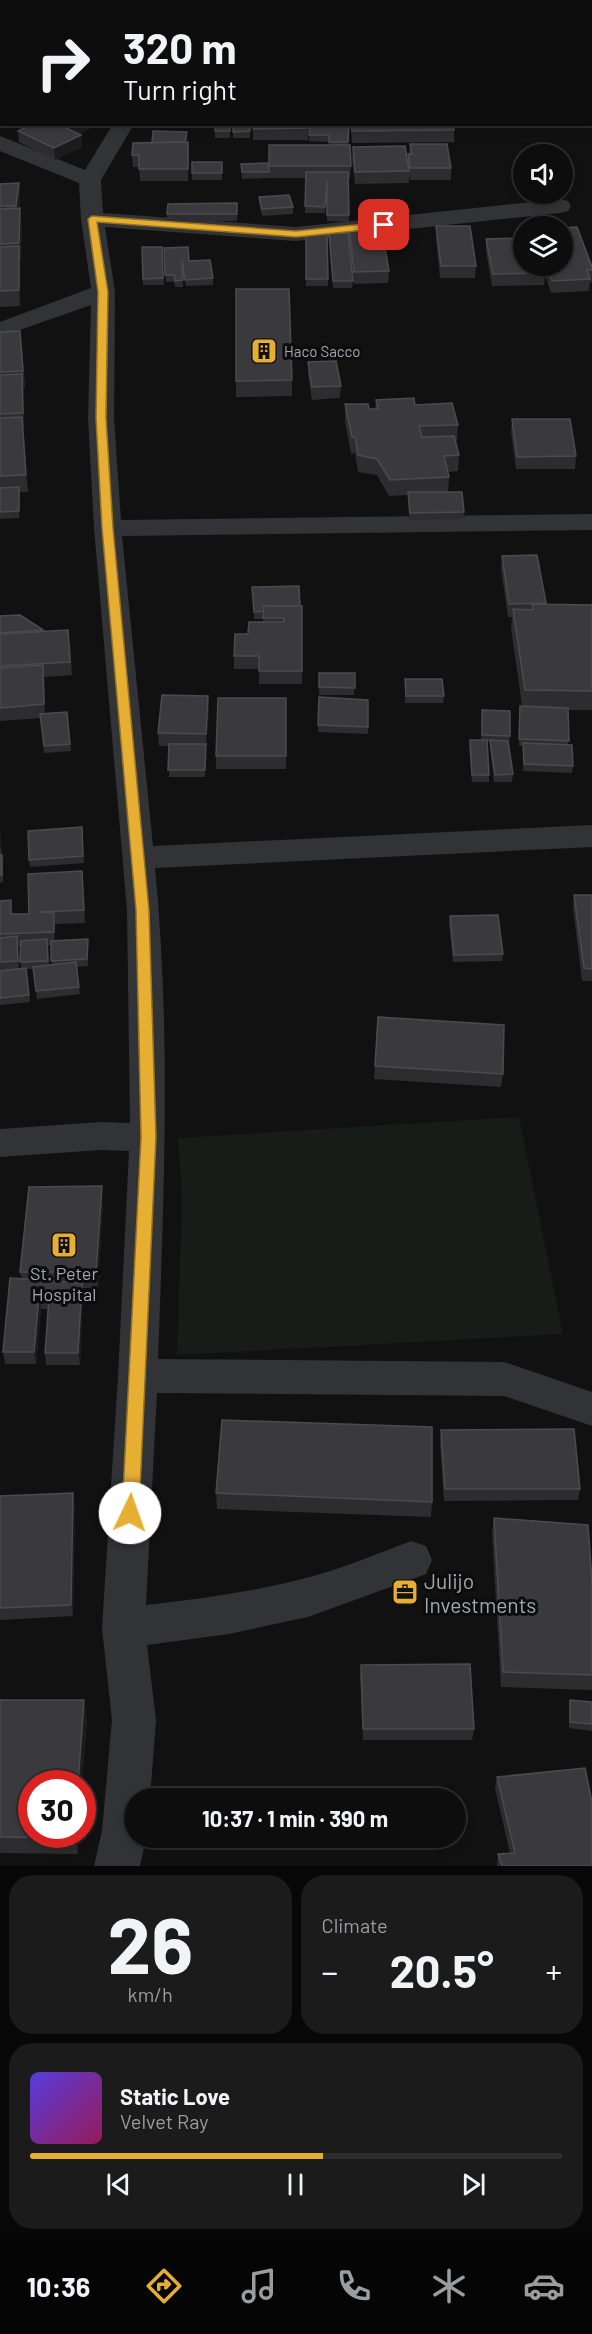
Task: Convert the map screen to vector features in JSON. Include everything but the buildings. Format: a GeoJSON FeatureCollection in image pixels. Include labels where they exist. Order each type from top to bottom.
{"type":"FeatureCollection","features":[{"type":"Feature","properties":{"kind":"street"},"geometry":{"type":"LineString","coordinates":[[117,1866],[125,1831],[134,1720],[123,1628],[138,1376],[148,1137],[143,910],[108,528],[101,418],[103,292],[92,219],[90,180],[123,126]]}},
{"type":"Feature","properties":{"kind":"street"},"geometry":{"type":"LineString","coordinates":[[0,143],[90,180]]}},
{"type":"Feature","properties":{"kind":"street"},"geometry":{"type":"LineString","coordinates":[[92,219],[296,234],[560,206]]}},
{"type":"Feature","properties":{"kind":"street"},"geometry":{"type":"LineString","coordinates":[[0,330],[103,292]]}},
{"type":"Feature","properties":{"kind":"street"},"geometry":{"type":"LineString","coordinates":[[108,528],[592,522]]}},
{"type":"Feature","properties":{"kind":"street"},"geometry":{"type":"LineString","coordinates":[[138,858],[592,836]]}},
{"type":"Feature","properties":{"kind":"street"},"geometry":{"type":"LineString","coordinates":[[0,1143],[101,1136],[148,1137]]}},
{"type":"Feature","properties":{"kind":"street"},"geometry":{"type":"LineString","coordinates":[[138,1376],[504,1380],[592,1409]]}},
{"type":"Feature","properties":{"kind":"street"},"geometry":{"type":"LineString","coordinates":[[123,1628],[202,1619],[332,1591],[411,1560]]}},
{"type":"Feature","properties":{"kind":"shaded area"},"geometry":{"type":"Polygon","coordinates":[[[519,1117],[563,1334],[177,1355],[182,1199],[178,1138],[519,1117]]]}},
{"type":"Feature","properties":{"kind":"place","name":"Haco Sacco"},"geometry":{"type":"Point","coordinates":[264,351]}},
{"type":"Feature","properties":{"kind":"place","name":"St. Peter Hospital"},"geometry":{"type":"Point","coordinates":[64,1245]}},
{"type":"Feature","properties":{"kind":"place","name":"Julijo Investments"},"geometry":{"type":"Point","coordinates":[405,1592]}},
{"type":"Feature","properties":{"kind":"route"},"geometry":{"type":"LineString","coordinates":[[130,1513],[148,1137],[143,910],[108,528],[101,418],[104,351],[103,292],[92,219],[296,234],[384,225]]}}]}
